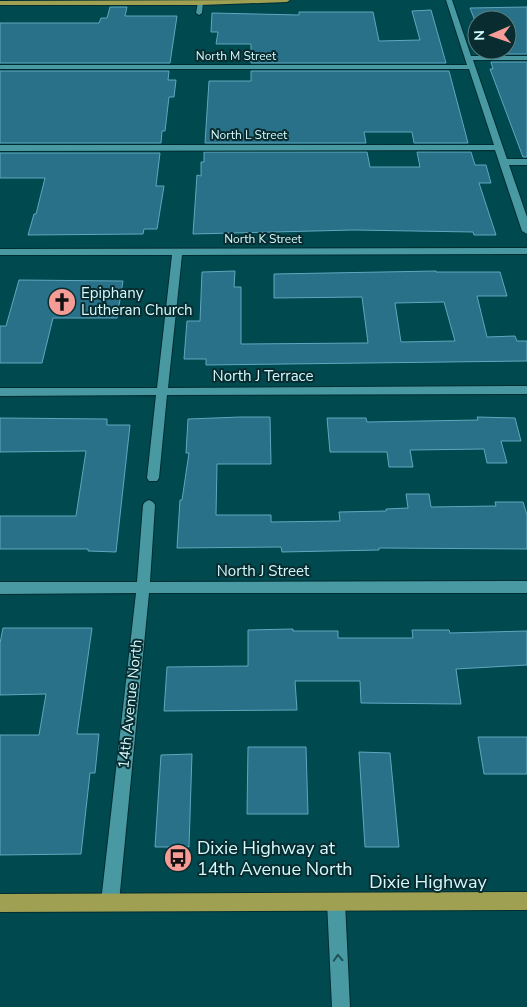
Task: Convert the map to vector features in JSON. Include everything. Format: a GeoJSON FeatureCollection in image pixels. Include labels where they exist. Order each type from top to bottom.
{"type":"FeatureCollection","features":[{"type":"Feature","properties":{"kind":"main road"},"geometry":{"type":"LineString","coordinates":[[0,4],[200,3],[287,0]]}},
{"type":"Feature","properties":{"kind":"main road","name":"Dixie Highway"},"geometry":{"type":"LineString","coordinates":[[0,903],[527,901]]}},
{"type":"Feature","properties":{"kind":"street"},"geometry":{"type":"LineString","coordinates":[[450,0],[527,231]]}},
{"type":"Feature","properties":{"kind":"street"},"geometry":{"type":"LineString","coordinates":[[199,13],[200,3]]}},
{"type":"Feature","properties":{"kind":"street","name":"North M Street"},"geometry":{"type":"LineString","coordinates":[[0,68],[470,62],[527,58]]}},
{"type":"Feature","properties":{"kind":"street","name":"North L Street"},"geometry":{"type":"LineString","coordinates":[[0,148],[499,147]]}},
{"type":"Feature","properties":{"kind":"street"},"geometry":{"type":"LineString","coordinates":[[504,162],[527,162]]}},
{"type":"Feature","properties":{"kind":"street","name":"North K Street"},"geometry":{"type":"LineString","coordinates":[[0,252],[527,251]]}},
{"type":"Feature","properties":{"kind":"street"},"geometry":{"type":"LineString","coordinates":[[153,478],[178,252]]}},
{"type":"Feature","properties":{"kind":"street","name":"North J Terrace"},"geometry":{"type":"LineString","coordinates":[[0,392],[527,390]]}},
{"type":"Feature","properties":{"kind":"street","name":"14th Avenue North"},"geometry":{"type":"LineString","coordinates":[[110,902],[143,588],[149,505]]}},
{"type":"Feature","properties":{"kind":"street","name":"North J Street"},"geometry":{"type":"LineString","coordinates":[[0,588],[527,587]]}},
{"type":"Feature","properties":{"kind":"street"},"geometry":{"type":"LineString","coordinates":[[336,902],[341,1007]]}},
{"type":"Feature","properties":{"kind":"building"},"geometry":{"type":"Polygon","coordinates":[[[110,7],[127,7],[125,16],[177,16],[170,63],[0,63],[0,23],[99,23],[101,18],[107,18],[110,7]]]}},
{"type":"Feature","properties":{"kind":"building"},"geometry":{"type":"Polygon","coordinates":[[[527,7],[527,54],[517,54],[517,10],[471,10],[470,8],[527,7]]]}},
{"type":"Feature","properties":{"kind":"building"},"geometry":{"type":"Polygon","coordinates":[[[431,10],[446,63],[251,63],[251,44],[216,44],[218,32],[211,32],[212,13],[299,15],[299,12],[373,12],[379,41],[420,40],[412,11],[431,10]]]}},
{"type":"Feature","properties":{"kind":"building"},"geometry":{"type":"Polygon","coordinates":[[[491,62],[527,62],[527,157],[523,157],[490,69],[493,69],[491,62]]]}},
{"type":"Feature","properties":{"kind":"building"},"geometry":{"type":"Polygon","coordinates":[[[0,71],[169,71],[168,80],[176,80],[174,97],[169,97],[165,131],[162,131],[161,143],[0,143],[0,71]]]}},
{"type":"Feature","properties":{"kind":"building"},"geometry":{"type":"Polygon","coordinates":[[[251,71],[449,71],[468,143],[414,143],[412,132],[364,132],[366,143],[205,143],[209,81],[251,81],[251,71]]]}},
{"type":"Feature","properties":{"kind":"building"},"geometry":{"type":"Polygon","coordinates":[[[204,152],[367,152],[370,167],[420,167],[417,152],[471,152],[475,165],[486,165],[491,183],[479,183],[496,235],[474,235],[473,232],[354,230],[193,234],[197,175],[201,176],[201,162],[204,162],[204,152]]]}},
{"type":"Feature","properties":{"kind":"building"},"geometry":{"type":"Polygon","coordinates":[[[0,153],[160,153],[156,186],[164,186],[157,229],[144,229],[143,234],[28,235],[34,214],[36,214],[45,178],[0,178],[0,153]]]}},
{"type":"Feature","properties":{"kind":"building"},"geometry":{"type":"Polygon","coordinates":[[[235,271],[234,287],[241,287],[241,344],[368,343],[362,297],[274,298],[274,274],[436,271],[500,272],[507,296],[477,296],[487,337],[515,336],[517,341],[527,341],[527,361],[206,365],[206,359],[184,359],[187,321],[200,321],[202,272],[235,271]],[[444,302],[395,303],[401,342],[455,341],[444,302]]]}},
{"type":"Feature","properties":{"kind":"building"},"geometry":{"type":"Polygon","coordinates":[[[19,280],[123,281],[117,318],[53,318],[42,363],[0,363],[0,326],[6,326],[19,280]]]}},
{"type":"Feature","properties":{"kind":"building"},"geometry":{"type":"Polygon","coordinates":[[[270,417],[271,464],[217,464],[216,515],[271,515],[271,522],[340,521],[339,512],[386,511],[386,509],[408,508],[406,494],[429,494],[431,507],[496,506],[495,502],[523,502],[527,515],[527,549],[379,548],[379,550],[282,552],[281,547],[177,548],[180,500],[182,500],[189,453],[186,453],[188,419],[270,417]]]}},
{"type":"Feature","properties":{"kind":"building"},"geometry":{"type":"Polygon","coordinates":[[[477,417],[515,418],[521,441],[501,441],[507,463],[487,463],[484,449],[410,450],[413,467],[389,467],[387,452],[330,452],[327,418],[366,418],[367,422],[478,420],[477,417]]]}},
{"type":"Feature","properties":{"kind":"building"},"geometry":{"type":"Polygon","coordinates":[[[0,418],[107,419],[107,425],[130,425],[116,552],[88,551],[88,549],[0,549],[0,516],[76,516],[86,451],[0,452],[0,418]]]}},
{"type":"Feature","properties":{"kind":"building"},"geometry":{"type":"Polygon","coordinates":[[[3,628],[92,628],[77,734],[99,734],[95,773],[90,773],[81,854],[0,855],[0,735],[39,735],[46,694],[0,695],[0,643],[3,628]]]}},
{"type":"Feature","properties":{"kind":"building"},"geometry":{"type":"Polygon","coordinates":[[[293,629],[293,631],[338,631],[338,638],[413,638],[412,630],[449,630],[450,633],[527,631],[527,665],[456,669],[461,704],[361,703],[360,681],[295,681],[297,710],[164,711],[167,667],[248,666],[248,630],[293,629]]]}},
{"type":"Feature","properties":{"kind":"building"},"geometry":{"type":"Polygon","coordinates":[[[478,737],[527,737],[527,774],[484,774],[478,737]]]}},
{"type":"Feature","properties":{"kind":"building"},"geometry":{"type":"Polygon","coordinates":[[[248,747],[306,747],[308,814],[247,814],[248,747]]]}},
{"type":"Feature","properties":{"kind":"building"},"geometry":{"type":"Polygon","coordinates":[[[359,752],[390,753],[399,847],[365,847],[359,752]]]}},
{"type":"Feature","properties":{"kind":"building"},"geometry":{"type":"Polygon","coordinates":[[[192,754],[189,847],[155,847],[161,755],[192,754]]]}},
{"type":"Feature","properties":{"kind":"place","name":"Epiphany Lutheran Church"},"geometry":{"type":"Point","coordinates":[62,302]}},
{"type":"Feature","properties":{"kind":"place","name":"Dixie Highway at 14th Avenue North"},"geometry":{"type":"Point","coordinates":[178,858]}}]}
